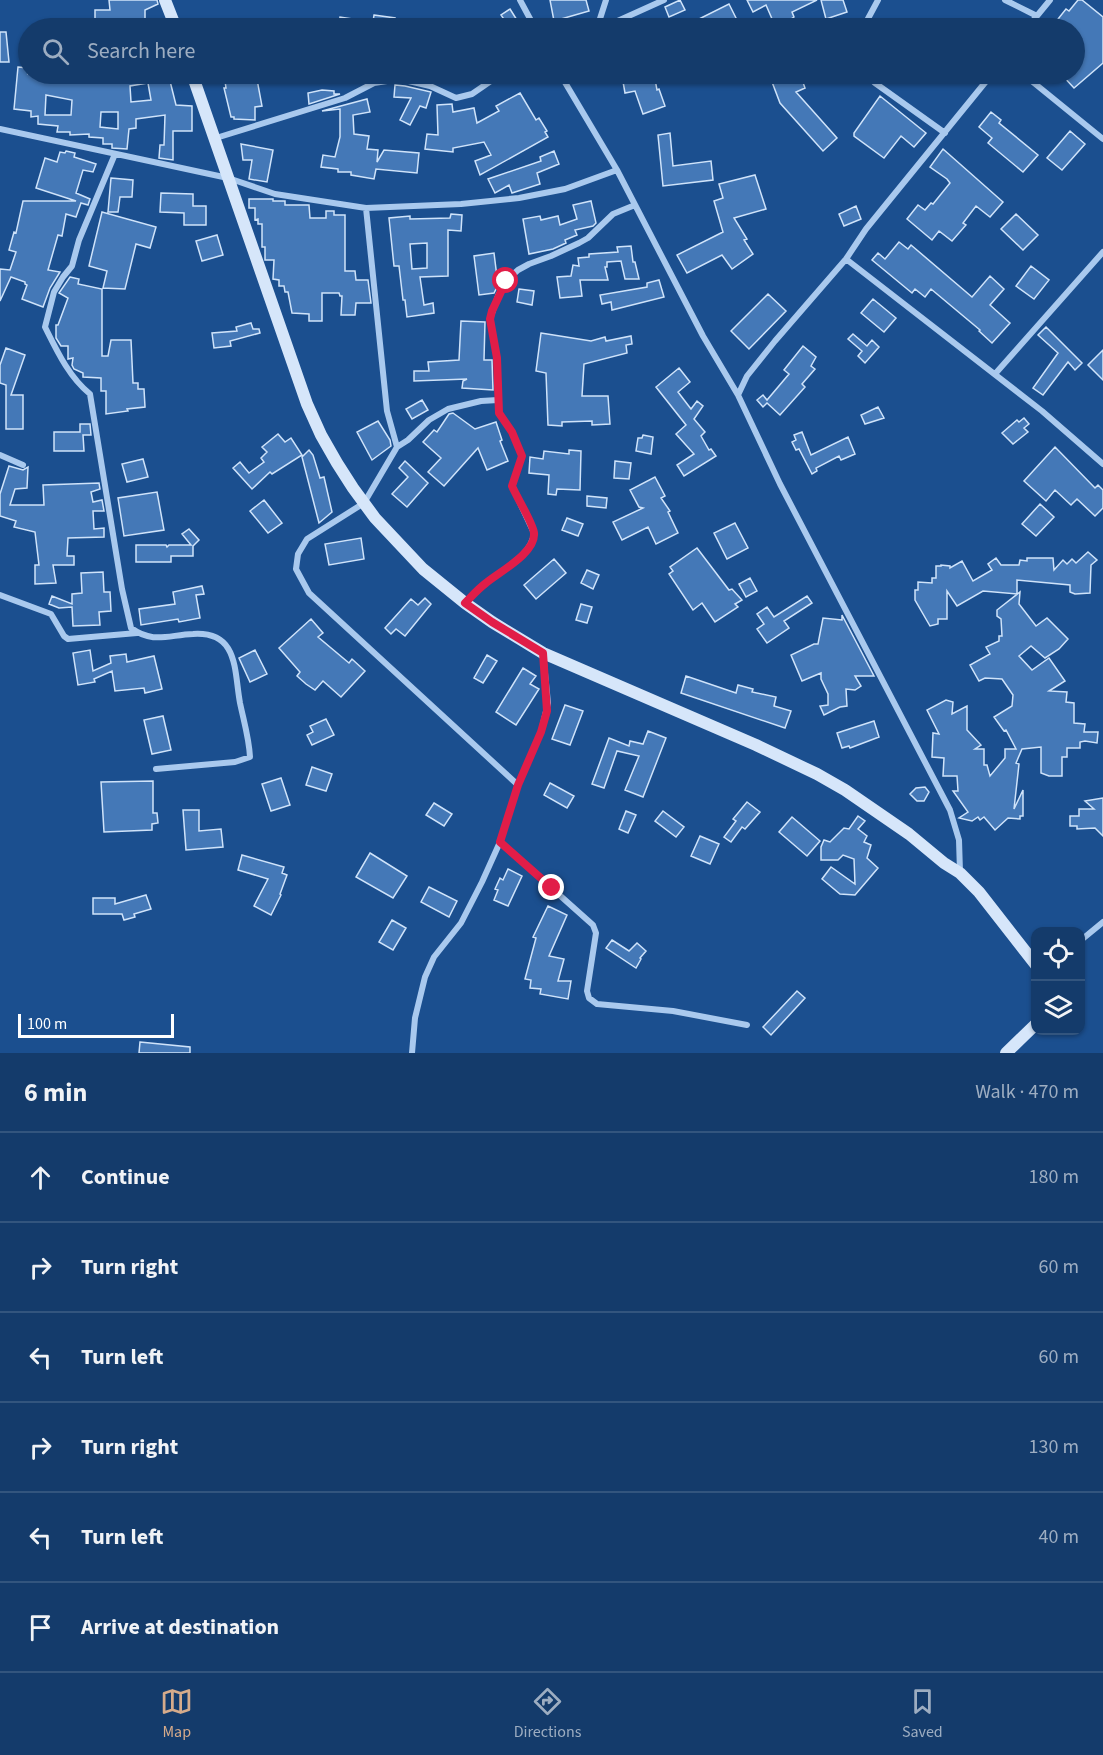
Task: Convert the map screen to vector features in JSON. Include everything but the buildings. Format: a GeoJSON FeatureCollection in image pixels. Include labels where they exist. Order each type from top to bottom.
{"type":"FeatureCollection","features":[{"type":"Feature","properties":{"kind":"street"},"geometry":{"type":"LineString","coordinates":[[165,0],[172,18]]}},
{"type":"Feature","properties":{"kind":"street"},"geometry":{"type":"LineString","coordinates":[[520,0],[530,18]]}},
{"type":"Feature","properties":{"kind":"street"},"geometry":{"type":"LineString","coordinates":[[600,18],[606,0]]}},
{"type":"Feature","properties":{"kind":"street"},"geometry":{"type":"LineString","coordinates":[[624,18],[664,0]]}},
{"type":"Feature","properties":{"kind":"street"},"geometry":{"type":"LineString","coordinates":[[868,18],[878,0]]}},
{"type":"Feature","properties":{"kind":"street"},"geometry":{"type":"LineString","coordinates":[[1005,0],[1037,16],[1050,0]]}},
{"type":"Feature","properties":{"kind":"street"},"geometry":{"type":"LineString","coordinates":[[196,84],[306,404],[332,453],[364,503],[385,530],[423,569],[465,603],[543,653],[756,745],[845,790],[960,873],[979,892],[1031,960]]}},
{"type":"Feature","properties":{"kind":"street"},"geometry":{"type":"LineString","coordinates":[[216,138],[345,98],[370,84]]}},
{"type":"Feature","properties":{"kind":"street"},"geometry":{"type":"LineString","coordinates":[[421,84],[456,98],[472,94],[486,84]]}},
{"type":"Feature","properties":{"kind":"street"},"geometry":{"type":"LineString","coordinates":[[566,84],[617,170],[703,336],[738,395],[780,484],[950,810],[959,840],[960,873]]}},
{"type":"Feature","properties":{"kind":"street"},"geometry":{"type":"LineString","coordinates":[[876,84],[945,133]]}},
{"type":"Feature","properties":{"kind":"street"},"geometry":{"type":"LineString","coordinates":[[738,395],[747,376],[846,259],[866,229],[984,84]]}},
{"type":"Feature","properties":{"kind":"street"},"geometry":{"type":"LineString","coordinates":[[1036,84],[1103,138]]}},
{"type":"Feature","properties":{"kind":"street"},"geometry":{"type":"LineString","coordinates":[[0,129],[228,177],[275,194],[366,208],[462,204],[519,198],[565,189],[617,170]]}},
{"type":"Feature","properties":{"kind":"street"},"geometry":{"type":"LineString","coordinates":[[115,154],[79,240],[72,266],[54,292],[45,327],[63,362],[90,394],[124,600],[131,628],[148,638],[209,634],[220,639],[227,646],[238,679],[240,700],[249,738],[250,757],[242,760],[156,769]]}},
{"type":"Feature","properties":{"kind":"street"},"geometry":{"type":"LineString","coordinates":[[465,603],[484,584],[528,549],[533,539],[532,527],[512,486],[522,456],[512,432],[499,413],[497,358],[490,319],[495,303],[506,281],[529,264],[588,238],[613,214],[635,205]]}},
{"type":"Feature","properties":{"kind":"street"},"geometry":{"type":"LineString","coordinates":[[366,208],[387,411],[397,447]]}},
{"type":"Feature","properties":{"kind":"street"},"geometry":{"type":"LineString","coordinates":[[995,374],[1103,252]]}},
{"type":"Feature","properties":{"kind":"street"},"geometry":{"type":"LineString","coordinates":[[846,259],[1102,460]]}},
{"type":"Feature","properties":{"kind":"street"},"geometry":{"type":"LineString","coordinates":[[498,400],[481,401],[448,409],[429,420],[397,447],[364,503],[307,539],[298,554],[296,569],[309,593],[518,785]]}},
{"type":"Feature","properties":{"kind":"street"},"geometry":{"type":"LineString","coordinates":[[0,455],[23,465]]}},
{"type":"Feature","properties":{"kind":"street"},"geometry":{"type":"LineString","coordinates":[[0,595],[51,614],[68,639],[137,633]]}},
{"type":"Feature","properties":{"kind":"street"},"geometry":{"type":"LineString","coordinates":[[412,1053],[415,1018],[425,977],[434,957],[462,923],[500,842],[518,785],[541,732],[547,711],[543,653]]}},
{"type":"Feature","properties":{"kind":"street"},"geometry":{"type":"LineString","coordinates":[[500,842],[593,925],[596,933],[587,991],[589,998],[597,1004],[673,1011],[747,1025]]}},
{"type":"Feature","properties":{"kind":"street"},"geometry":{"type":"LineString","coordinates":[[1085,937],[1103,921]]}},
{"type":"Feature","properties":{"kind":"street"},"geometry":{"type":"LineString","coordinates":[[1006,1053],[1031,1028]]}},
{"type":"Feature","properties":{"kind":"route"},"geometry":{"type":"LineString","coordinates":[[506,281],[490,319],[497,358],[499,413],[512,432],[522,456],[512,486],[534,533],[528,549],[484,584],[465,603],[543,653],[547,711],[541,732],[518,785],[500,842],[552,888]]}}]}
